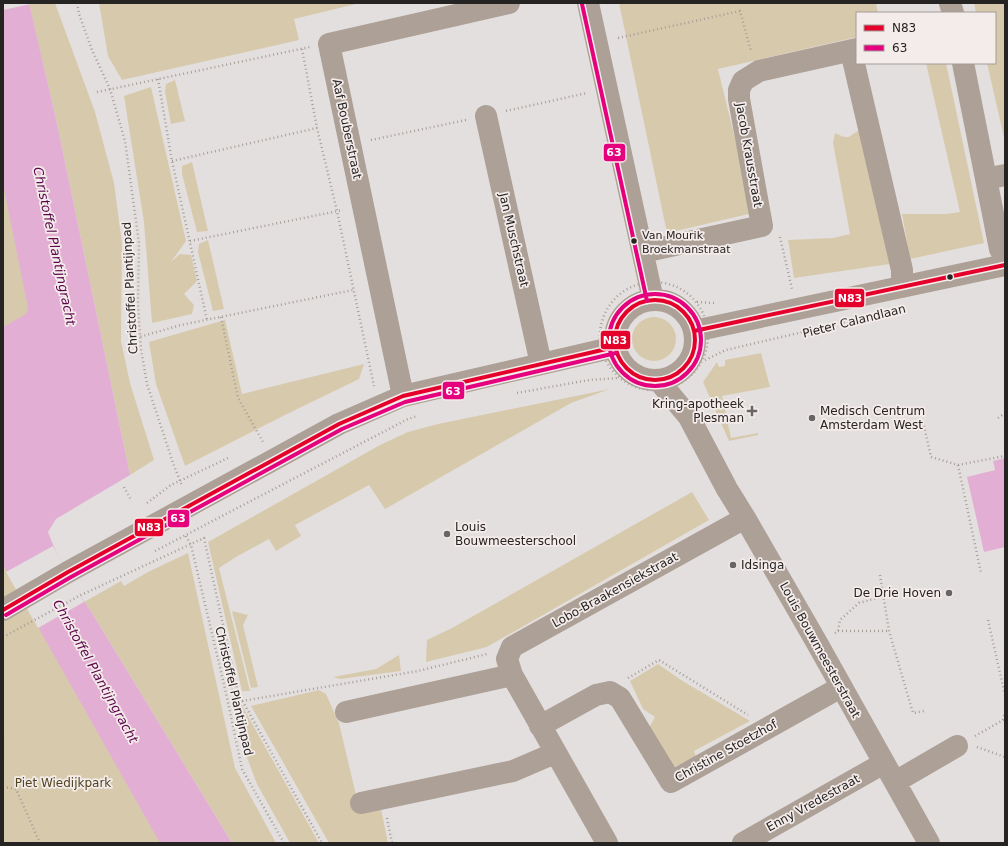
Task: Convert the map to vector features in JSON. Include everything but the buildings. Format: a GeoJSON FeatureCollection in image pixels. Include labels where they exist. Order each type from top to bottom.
{"type":"FeatureCollection","features":[{"type":"Feature","properties":{"kind":"street"},"geometry":{"type":"LineString","coordinates":[[329,44],[509,3]]}},
{"type":"Feature","properties":{"kind":"street"},"geometry":{"type":"LineString","coordinates":[[588,3],[651,291],[679,308],[701,329],[689,361],[671,381],[643,378],[630,372],[608,349]]}},
{"type":"Feature","properties":{"kind":"street","name":"Aaf Bouberstraat"},"geometry":{"type":"LineString","coordinates":[[329,44],[403,396]]}},
{"type":"Feature","properties":{"kind":"street","name":"Jacob Krausstraat"},"geometry":{"type":"LineString","coordinates":[[762,226],[739,99],[739,90],[743,81],[762,71],[854,50]]}},
{"type":"Feature","properties":{"kind":"street","name":"Pieter Calandlaan"},"geometry":{"type":"LineString","coordinates":[[857,64],[902,270],[902,287]]}},
{"type":"Feature","properties":{"kind":"street"},"geometry":{"type":"LineString","coordinates":[[964,64],[995,177],[1000,249],[1005,258]]}},
{"type":"Feature","properties":{"kind":"street","name":"Jan Muschstraat"},"geometry":{"type":"LineString","coordinates":[[486,116],[541,364]]}},
{"type":"Feature","properties":{"kind":"street"},"geometry":{"type":"LineString","coordinates":[[643,252],[762,226]]}},
{"type":"Feature","properties":{"kind":"street","name":"Pieter Calandlaan"},"geometry":{"type":"LineString","coordinates":[[701,329],[1005,265]]}},
{"type":"Feature","properties":{"kind":"street"},"geometry":{"type":"LineString","coordinates":[[3,610],[68,572],[339,424],[403,396],[608,349],[623,315],[632,307],[642,302],[651,291]]}},
{"type":"Feature","properties":{"kind":"street","name":"Louis Bouwmeesterstraat"},"geometry":{"type":"LineString","coordinates":[[671,381],[696,413],[735,489],[745,518],[929,843]]}},
{"type":"Feature","properties":{"kind":"street","name":"Lobo-Braakensiekstraat"},"geometry":{"type":"LineString","coordinates":[[512,647],[745,518]]}},
{"type":"Feature","properties":{"kind":"street"},"geometry":{"type":"LineString","coordinates":[[512,647],[507,659],[512,675],[555,752],[600,841]]}},
{"type":"Feature","properties":{"kind":"street"},"geometry":{"type":"LineString","coordinates":[[346,712],[512,675]]}},
{"type":"Feature","properties":{"kind":"street","name":"Christine Stoetzhof"},"geometry":{"type":"LineString","coordinates":[[610,692],[620,698],[671,782],[841,686]]}},
{"type":"Feature","properties":{"kind":"street"},"geometry":{"type":"LineString","coordinates":[[540,726],[596,695],[610,692]]}},
{"type":"Feature","properties":{"kind":"street"},"geometry":{"type":"LineString","coordinates":[[895,782],[960,745]]}},
{"type":"Feature","properties":{"kind":"street"},"geometry":{"type":"LineString","coordinates":[[361,803],[513,771],[555,752]]}},
{"type":"Feature","properties":{"kind":"street","name":"Enny Vredestraat"},"geometry":{"type":"LineString","coordinates":[[743,843],[884,763]]}},
{"type":"Feature","properties":{"kind":"path","name":"Christoffel Plantijnpad"},"geometry":{"type":"LineString","coordinates":[[77,3],[88,39],[110,89],[125,142],[139,243],[140,338],[147,384],[180,480]]}},
{"type":"Feature","properties":{"kind":"path"},"geometry":{"type":"LineString","coordinates":[[597,43],[740,11],[749,48],[762,71]]}},
{"type":"Feature","properties":{"kind":"path"},"geometry":{"type":"LineString","coordinates":[[97,92],[329,44]]}},
{"type":"Feature","properties":{"kind":"path"},"geometry":{"type":"LineString","coordinates":[[302,49],[317,128],[337,211],[374,386]]}},
{"type":"Feature","properties":{"kind":"path"},"geometry":{"type":"LineString","coordinates":[[158,79],[172,161],[207,320]]}},
{"type":"Feature","properties":{"kind":"path"},"geometry":{"type":"LineString","coordinates":[[172,161],[317,128]]}},
{"type":"Feature","properties":{"kind":"path"},"geometry":{"type":"LineString","coordinates":[[190,241],[363,205]]}},
{"type":"Feature","properties":{"kind":"path"},"geometry":{"type":"LineString","coordinates":[[762,226],[779,234],[793,292]]}},
{"type":"Feature","properties":{"kind":"path"},"geometry":{"type":"LineString","coordinates":[[671,284],[687,292],[697,302],[701,329],[708,348],[704,360],[695,374],[671,381],[652,391],[633,387],[618,378],[610,368],[608,349],[600,330],[606,310],[616,297],[627,289],[651,291],[671,284]]}},
{"type":"Feature","properties":{"kind":"path"},"geometry":{"type":"LineString","coordinates":[[129,340],[181,325],[353,290]]}},
{"type":"Feature","properties":{"kind":"path"},"geometry":{"type":"LineString","coordinates":[[220,317],[238,398],[263,442]]}},
{"type":"Feature","properties":{"kind":"path","name":"Pieter Calandlaan"},"geometry":{"type":"LineString","coordinates":[[704,360],[726,350],[861,319]]}},
{"type":"Feature","properties":{"kind":"path"},"geometry":{"type":"LineString","coordinates":[[540,388],[589,380],[618,378]]}},
{"type":"Feature","properties":{"kind":"path"},"geometry":{"type":"LineString","coordinates":[[998,418],[1005,413]]}},
{"type":"Feature","properties":{"kind":"path"},"geometry":{"type":"LineString","coordinates":[[148,554],[186,536],[408,419]]}},
{"type":"Feature","properties":{"kind":"path"},"geometry":{"type":"LineString","coordinates":[[923,422],[931,457],[958,465],[1005,456]]}},
{"type":"Feature","properties":{"kind":"path"},"geometry":{"type":"LineString","coordinates":[[958,465],[981,573]]}},
{"type":"Feature","properties":{"kind":"path"},"geometry":{"type":"LineString","coordinates":[[142,507],[160,492],[195,473]]}},
{"type":"Feature","properties":{"kind":"path"},"geometry":{"type":"LineString","coordinates":[[124,487],[132,500]]}},
{"type":"Feature","properties":{"kind":"path","name":"Christoffel Plantijnpad"},"geometry":{"type":"LineString","coordinates":[[186,536],[191,545],[242,768],[284,843]]}},
{"type":"Feature","properties":{"kind":"path"},"geometry":{"type":"LineString","coordinates":[[3,638],[80,595],[204,538],[238,693],[322,843]]}},
{"type":"Feature","properties":{"kind":"path"},"geometry":{"type":"LineString","coordinates":[[880,575],[889,630],[912,713],[924,711]]}},
{"type":"Feature","properties":{"kind":"path"},"geometry":{"type":"LineString","coordinates":[[838,631],[840,620],[859,603],[884,596]]}},
{"type":"Feature","properties":{"kind":"path"},"geometry":{"type":"LineString","coordinates":[[988,620],[1005,695]]}},
{"type":"Feature","properties":{"kind":"path"},"geometry":{"type":"LineString","coordinates":[[817,643],[838,631],[889,630]]}},
{"type":"Feature","properties":{"kind":"path"},"geometry":{"type":"LineString","coordinates":[[242,701],[418,671],[512,647]]}},
{"type":"Feature","properties":{"kind":"path"},"geometry":{"type":"LineString","coordinates":[[610,692],[622,681],[659,660],[768,727]]}},
{"type":"Feature","properties":{"kind":"path"},"geometry":{"type":"LineString","coordinates":[[960,745],[1004,720],[1005,712]]}},
{"type":"Feature","properties":{"kind":"path"},"geometry":{"type":"LineString","coordinates":[[3,734],[3,759]]}},
{"type":"Feature","properties":{"kind":"path"},"geometry":{"type":"LineString","coordinates":[[960,745],[1005,757]]}},
{"type":"Feature","properties":{"kind":"path"},"geometry":{"type":"LineString","coordinates":[[3,787],[16,789],[40,843]]}},
{"type":"Feature","properties":{"kind":"green space"},"geometry":{"type":"Polygon","coordinates":[[[55,3],[95,112],[114,183],[122,244],[121,341],[130,383],[154,460],[130,475],[56,119],[29,4],[55,3]]]}},
{"type":"Feature","properties":{"kind":"green space"},"geometry":{"type":"Polygon","coordinates":[[[99,3],[360,3],[294,19],[299,40],[122,80],[108,56],[99,3]]]}},
{"type":"Feature","properties":{"kind":"green space"},"geometry":{"type":"Polygon","coordinates":[[[619,3],[876,3],[878,12],[856,12],[856,37],[718,69],[753,213],[667,233],[619,3]]]}},
{"type":"Feature","properties":{"kind":"green space"},"geometry":{"type":"Polygon","coordinates":[[[974,3],[1005,3],[1005,142],[987,64],[996,64],[996,12],[976,12],[974,3]]]}},
{"type":"Feature","properties":{"kind":"green space"},"geometry":{"type":"Polygon","coordinates":[[[926,64],[946,64],[984,243],[910,259],[902,214],[946,214],[960,212],[926,64]]]}},
{"type":"Feature","properties":{"kind":"green space"},"geometry":{"type":"Polygon","coordinates":[[[175,80],[185,121],[171,124],[165,92],[166,84],[175,80]]]}},
{"type":"Feature","properties":{"kind":"green space"},"geometry":{"type":"Polygon","coordinates":[[[151,87],[186,241],[171,262],[180,254],[191,255],[197,281],[184,294],[194,305],[192,314],[152,323],[144,222],[124,96],[151,87]]]}},
{"type":"Feature","properties":{"kind":"green space"},"geometry":{"type":"Polygon","coordinates":[[[861,129],[890,264],[794,278],[788,240],[833,238],[850,234],[833,143],[835,133],[844,137],[849,137],[861,129]]]}},
{"type":"Feature","properties":{"kind":"green space"},"geometry":{"type":"Polygon","coordinates":[[[3,162],[36,329],[3,364],[3,162]]]}},
{"type":"Feature","properties":{"kind":"green space"},"geometry":{"type":"Polygon","coordinates":[[[192,162],[208,231],[197,232],[182,174],[182,166],[192,162]]]}},
{"type":"Feature","properties":{"kind":"green space"},"geometry":{"type":"Polygon","coordinates":[[[208,240],[224,309],[213,311],[198,252],[199,244],[208,240]]]}},
{"type":"Feature","properties":{"kind":"green space"},"geometry":{"type":"Polygon","coordinates":[[[654,317],[666,321],[672,327],[676,339],[672,351],[666,357],[654,361],[642,357],[636,351],[632,339],[636,327],[642,321],[654,317]]]}},
{"type":"Feature","properties":{"kind":"green space"},"geometry":{"type":"Polygon","coordinates":[[[225,320],[242,394],[364,364],[359,379],[185,466],[156,384],[149,342],[225,320]]]}},
{"type":"Feature","properties":{"kind":"green space"},"geometry":{"type":"Polygon","coordinates":[[[761,353],[770,387],[722,396],[731,438],[758,433],[758,435],[729,441],[703,382],[717,362],[719,367],[725,366],[725,360],[761,353]]]}},
{"type":"Feature","properties":{"kind":"green space"},"geometry":{"type":"Polygon","coordinates":[[[610,389],[571,403],[385,509],[369,485],[295,525],[301,536],[276,551],[269,539],[219,568],[250,691],[242,691],[208,542],[380,445],[408,432],[438,424],[610,389]]]}},
{"type":"Feature","properties":{"kind":"green space"},"geometry":{"type":"Polygon","coordinates":[[[692,492],[709,520],[487,647],[426,662],[427,640],[452,628],[692,492]]]}},
{"type":"Feature","properties":{"kind":"green space","name":"Piet Wiedijkpark"},"geometry":{"type":"Polygon","coordinates":[[[3,535],[167,843],[3,843],[3,535]]]}},
{"type":"Feature","properties":{"kind":"green space"},"geometry":{"type":"Polygon","coordinates":[[[188,553],[235,768],[276,843],[232,843],[84,602],[121,581],[124,586],[148,572],[188,553]]]}},
{"type":"Feature","properties":{"kind":"green space"},"geometry":{"type":"Polygon","coordinates":[[[232,611],[248,615],[243,625],[258,687],[251,688],[232,611]]]}},
{"type":"Feature","properties":{"kind":"green space"},"geometry":{"type":"Polygon","coordinates":[[[399,655],[401,671],[340,679],[333,677],[376,669],[399,655]]]}},
{"type":"Feature","properties":{"kind":"green space"},"geometry":{"type":"Polygon","coordinates":[[[658,664],[681,680],[750,721],[694,751],[696,757],[674,767],[649,728],[655,717],[643,709],[630,681],[658,664]]]}},
{"type":"Feature","properties":{"kind":"green space"},"geometry":{"type":"Polygon","coordinates":[[[231,686],[319,843],[290,843],[257,784],[246,755],[231,686]]]}},
{"type":"Feature","properties":{"kind":"green space"},"geometry":{"type":"Polygon","coordinates":[[[319,690],[326,694],[339,723],[360,812],[381,809],[388,843],[329,843],[251,706],[319,690]]]}},
{"type":"Feature","properties":{"kind":"water","name":"Christoffel Plantijngracht"},"geometry":{"type":"Polygon","coordinates":[[[3,3],[29,3],[56,119],[130,475],[56,519],[48,532],[62,563],[74,584],[232,843],[160,843],[3,565],[3,327],[26,314],[28,308],[3,184],[3,3]]]}},
{"type":"Feature","properties":{"kind":"water"},"geometry":{"type":"Polygon","coordinates":[[[1005,458],[1005,547],[984,552],[967,477],[995,470],[993,461],[1005,458]]]}},
{"type":"Feature","properties":{"kind":"pier"},"geometry":{"type":"Polygon","coordinates":[[[3,3],[31,3],[31,4],[3,10],[3,3]]]}},
{"type":"Feature","properties":{"kind":"pier"},"geometry":{"type":"Polygon","coordinates":[[[53,546],[84,602],[38,628],[6,572],[53,546]]]}},
{"type":"Feature","properties":{"kind":"transit line","name":"63"},"geometry":{"type":"LineString","coordinates":[[582,4],[647,301]]}},
{"type":"Feature","properties":{"kind":"transit line","name":"N83"},"geometry":{"type":"LineString","coordinates":[[694,331],[1005,265]]}},
{"type":"Feature","properties":{"kind":"transit line","name":"63"},"geometry":{"type":"LineString","coordinates":[[655,294],[672,298],[687,308],[697,323],[701,340],[697,357],[687,372],[672,382],[655,386],[638,382],[623,372],[613,357],[609,340],[613,323],[623,308],[638,298],[655,294]]}},
{"type":"Feature","properties":{"kind":"transit line","name":"N83"},"geometry":{"type":"LineString","coordinates":[[655,300],[670,303],[683,312],[692,325],[695,340],[692,355],[683,368],[670,377],[655,380],[640,377],[627,368],[618,355],[615,340],[618,325],[627,312],[640,303],[655,300]]}},
{"type":"Feature","properties":{"kind":"transit line","name":"N83"},"geometry":{"type":"LineString","coordinates":[[3,610],[68,572],[339,424],[403,396],[615,347]]}},
{"type":"Feature","properties":{"kind":"transit line","name":"63"},"geometry":{"type":"LineString","coordinates":[[6,615],[71,577],[342,429],[405,402],[616,353]]}},
{"type":"Feature","properties":{"kind":"place","name":"Van Mourik Broekmanstraat"},"geometry":{"type":"Point","coordinates":[634,241]}},
{"type":"Feature","properties":{"kind":"place","name":"Kring-apotheek Plesman"},"geometry":{"type":"Point","coordinates":[752,411]}},
{"type":"Feature","properties":{"kind":"place","name":"Medisch Centrum Amsterdam West"},"geometry":{"type":"Point","coordinates":[812,418]}},
{"type":"Feature","properties":{"kind":"place","name":"Louis Bouwmeesterschool"},"geometry":{"type":"Point","coordinates":[447,534]}},
{"type":"Feature","properties":{"kind":"place","name":"Idsinga"},"geometry":{"type":"Point","coordinates":[733,565]}},
{"type":"Feature","properties":{"kind":"place","name":"De Drie Hoven"},"geometry":{"type":"Point","coordinates":[949,593]}}]}
